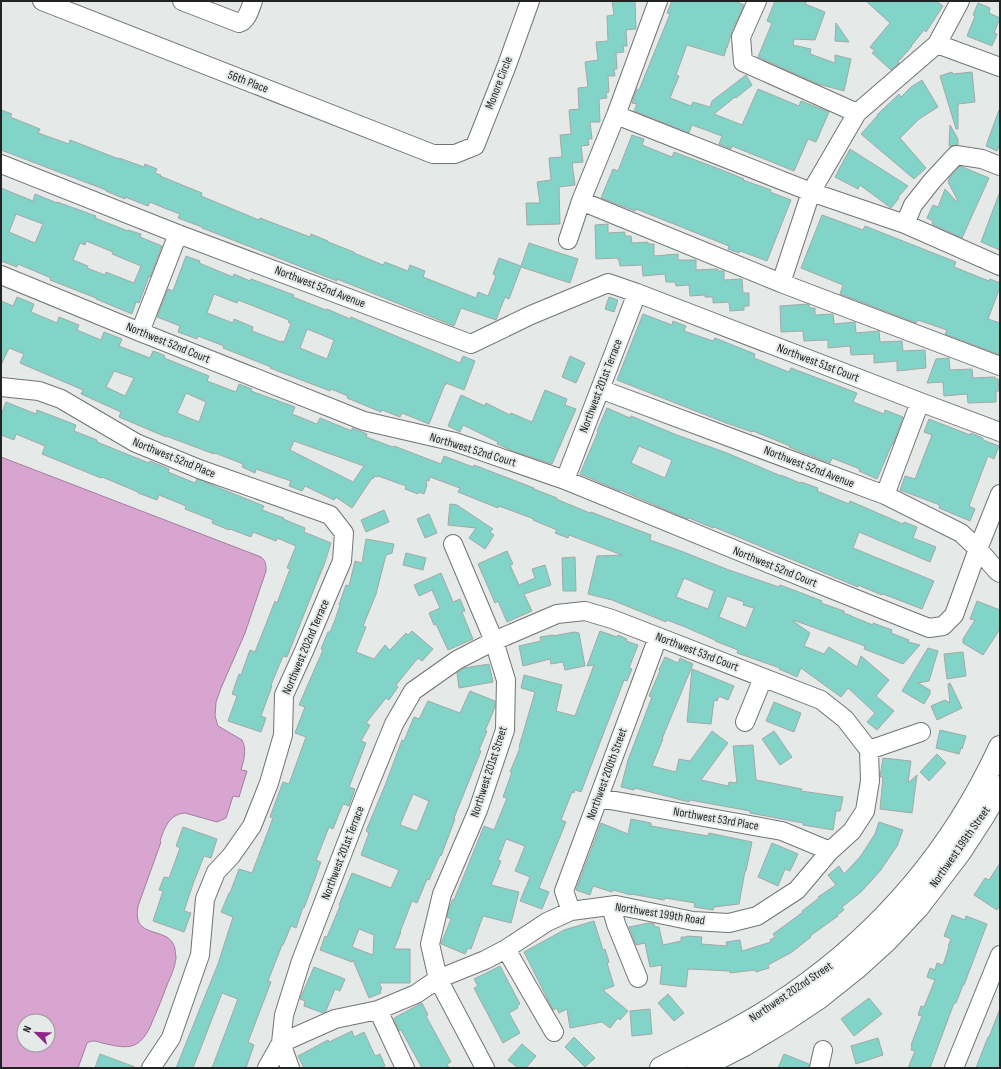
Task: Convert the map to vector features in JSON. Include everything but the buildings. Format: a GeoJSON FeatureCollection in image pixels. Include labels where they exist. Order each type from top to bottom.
{"type":"FeatureCollection","features":[{"type":"Feature","properties":{"kind":"main road","name":"Northwest 199th Street"},"geometry":{"type":"LineString","coordinates":[[912,900],[969,806],[1000,747]]}},
{"type":"Feature","properties":{"kind":"main road","name":"Northwest 199th Street"},"geometry":{"type":"LineString","coordinates":[[912,900],[960,852],[1000,787]]}},
{"type":"Feature","properties":{"kind":"main road","name":"Northwest 202nd Street"},"geometry":{"type":"LineString","coordinates":[[661,1068],[736,1029],[774,1006],[809,982],[849,951],[875,927],[912,900]]}},
{"type":"Feature","properties":{"kind":"main road","name":"Northwest 202nd Street"},"geometry":{"type":"LineString","coordinates":[[700,1068],[744,1045],[820,997],[855,969],[887,940],[912,900]]}},
{"type":"Feature","properties":{"kind":"street","name":"56th Place"},"geometry":{"type":"LineString","coordinates":[[42,1],[432,154],[455,154]]}},
{"type":"Feature","properties":{"kind":"street"},"geometry":{"type":"LineString","coordinates":[[182,1],[241,23],[248,14],[253,1]]}},
{"type":"Feature","properties":{"kind":"street","name":"Monore Circle"},"geometry":{"type":"LineString","coordinates":[[455,154],[475,146],[530,1]]}},
{"type":"Feature","properties":{"kind":"street"},"geometry":{"type":"LineString","coordinates":[[568,240],[658,1]]}},
{"type":"Feature","properties":{"kind":"street"},"geometry":{"type":"LineString","coordinates":[[757,1],[741,37],[743,62],[857,113]]}},
{"type":"Feature","properties":{"kind":"street"},"geometry":{"type":"LineString","coordinates":[[781,283],[811,192],[857,113],[937,44],[960,1]]}},
{"type":"Feature","properties":{"kind":"street"},"geometry":{"type":"LineString","coordinates":[[937,44],[1000,67]]}},
{"type":"Feature","properties":{"kind":"street"},"geometry":{"type":"LineString","coordinates":[[616,115],[811,192],[905,224],[1000,266]]}},
{"type":"Feature","properties":{"kind":"street"},"geometry":{"type":"LineString","coordinates":[[905,224],[913,205],[932,181],[956,155],[982,159],[1000,166]]}},
{"type":"Feature","properties":{"kind":"street","name":"Northwest 52nd Avenue"},"geometry":{"type":"LineString","coordinates":[[1,164],[178,234],[472,344],[531,315],[608,283],[637,293]]}},
{"type":"Feature","properties":{"kind":"street"},"geometry":{"type":"LineString","coordinates":[[582,201],[781,283],[1000,366]]}},
{"type":"Feature","properties":{"kind":"street"},"geometry":{"type":"LineString","coordinates":[[140,332],[178,234]]}},
{"type":"Feature","properties":{"kind":"street","name":"Northwest 52nd Court"},"geometry":{"type":"LineString","coordinates":[[1,275],[364,421],[455,442],[565,480],[929,628],[943,626],[954,615],[978,549]]}},
{"type":"Feature","properties":{"kind":"street","name":"Northwest 201st Terrace"},"geometry":{"type":"LineString","coordinates":[[565,480],[637,293]]}},
{"type":"Feature","properties":{"kind":"street","name":"Northwest 51st Court"},"geometry":{"type":"LineString","coordinates":[[637,293],[1000,432]]}},
{"type":"Feature","properties":{"kind":"street","name":"Northwest 52nd Place"},"geometry":{"type":"LineString","coordinates":[[1,387],[39,391],[60,399],[136,443],[199,469],[330,515],[344,533]]}},
{"type":"Feature","properties":{"kind":"street","name":"Northwest 52nd Avenue"},"geometry":{"type":"LineString","coordinates":[[600,389],[885,496],[961,533],[1000,573]]}},
{"type":"Feature","properties":{"kind":"street"},"geometry":{"type":"LineString","coordinates":[[885,496],[920,402]]}},
{"type":"Feature","properties":{"kind":"street"},"geometry":{"type":"LineString","coordinates":[[978,549],[1000,494]]}},
{"type":"Feature","properties":{"kind":"street","name":"Northwest 202nd Terrace"},"geometry":{"type":"LineString","coordinates":[[151,1068],[171,1038],[200,956],[205,899],[216,872],[231,856],[252,826],[269,783],[283,735],[284,695],[342,561],[344,533]]}},
{"type":"Feature","properties":{"kind":"street","name":"Northwest 201st Street"},"geometry":{"type":"LineString","coordinates":[[453,544],[494,641],[506,680],[505,730],[478,810],[442,894],[430,944],[438,979],[485,1068]]}},
{"type":"Feature","properties":{"kind":"street","name":"Northwest 53rd Court"},"geometry":{"type":"LineString","coordinates":[[457,660],[494,641],[557,614],[586,611],[612,619],[821,700],[845,719],[869,750]]}},
{"type":"Feature","properties":{"kind":"street","name":"Northwest 200th Street"},"geometry":{"type":"LineString","coordinates":[[571,910],[564,891],[658,637]]}},
{"type":"Feature","properties":{"kind":"street","name":"Northwest 201st Terrace"},"geometry":{"type":"LineString","coordinates":[[267,1068],[281,1043],[284,1015],[301,962],[394,724],[414,692],[457,660]]}},
{"type":"Feature","properties":{"kind":"street"},"geometry":{"type":"LineString","coordinates":[[746,722],[764,678]]}},
{"type":"Feature","properties":{"kind":"street"},"geometry":{"type":"LineString","coordinates":[[869,750],[921,732]]}},
{"type":"Feature","properties":{"kind":"street","name":"Northwest 199th Road"},"geometry":{"type":"LineString","coordinates":[[281,1043],[335,1019],[378,1010],[416,994],[438,979],[485,960],[547,922],[571,910],[616,906],[693,921],[729,923],[757,916],[797,890],[830,851],[852,831],[865,811],[870,781],[869,750]]}},
{"type":"Feature","properties":{"kind":"street","name":"Northwest 53rd Place"},"geometry":{"type":"LineString","coordinates":[[598,798],[782,831],[830,851]]}},
{"type":"Feature","properties":{"kind":"street"},"geometry":{"type":"LineString","coordinates":[[611,906],[616,924],[638,978]]}},
{"type":"Feature","properties":{"kind":"street"},"geometry":{"type":"LineString","coordinates":[[506,948],[554,1032]]}},
{"type":"Feature","properties":{"kind":"street"},"geometry":{"type":"LineString","coordinates":[[954,1068],[1000,955]]}},
{"type":"Feature","properties":{"kind":"street"},"geometry":{"type":"LineString","coordinates":[[378,1010],[404,1068]]}},
{"type":"Feature","properties":{"kind":"street"},"geometry":{"type":"LineString","coordinates":[[281,1043],[290,1068]]}},
{"type":"Feature","properties":{"kind":"street"},"geometry":{"type":"LineString","coordinates":[[819,1068],[823,1050]]}},
{"type":"Feature","properties":{"kind":"shaded area"},"geometry":{"type":"Polygon","coordinates":[[[1,457],[261,557],[265,563],[266,571],[245,633],[216,702],[215,716],[218,726],[242,740],[244,743],[245,751],[241,770],[247,771],[239,797],[233,796],[226,818],[217,822],[185,813],[175,816],[168,823],[163,832],[161,842],[138,906],[137,917],[140,924],[145,929],[166,937],[172,941],[176,957],[173,972],[150,1027],[141,1041],[124,1047],[91,1041],[87,1043],[78,1068],[1,1068],[1,457]]]}}]}
